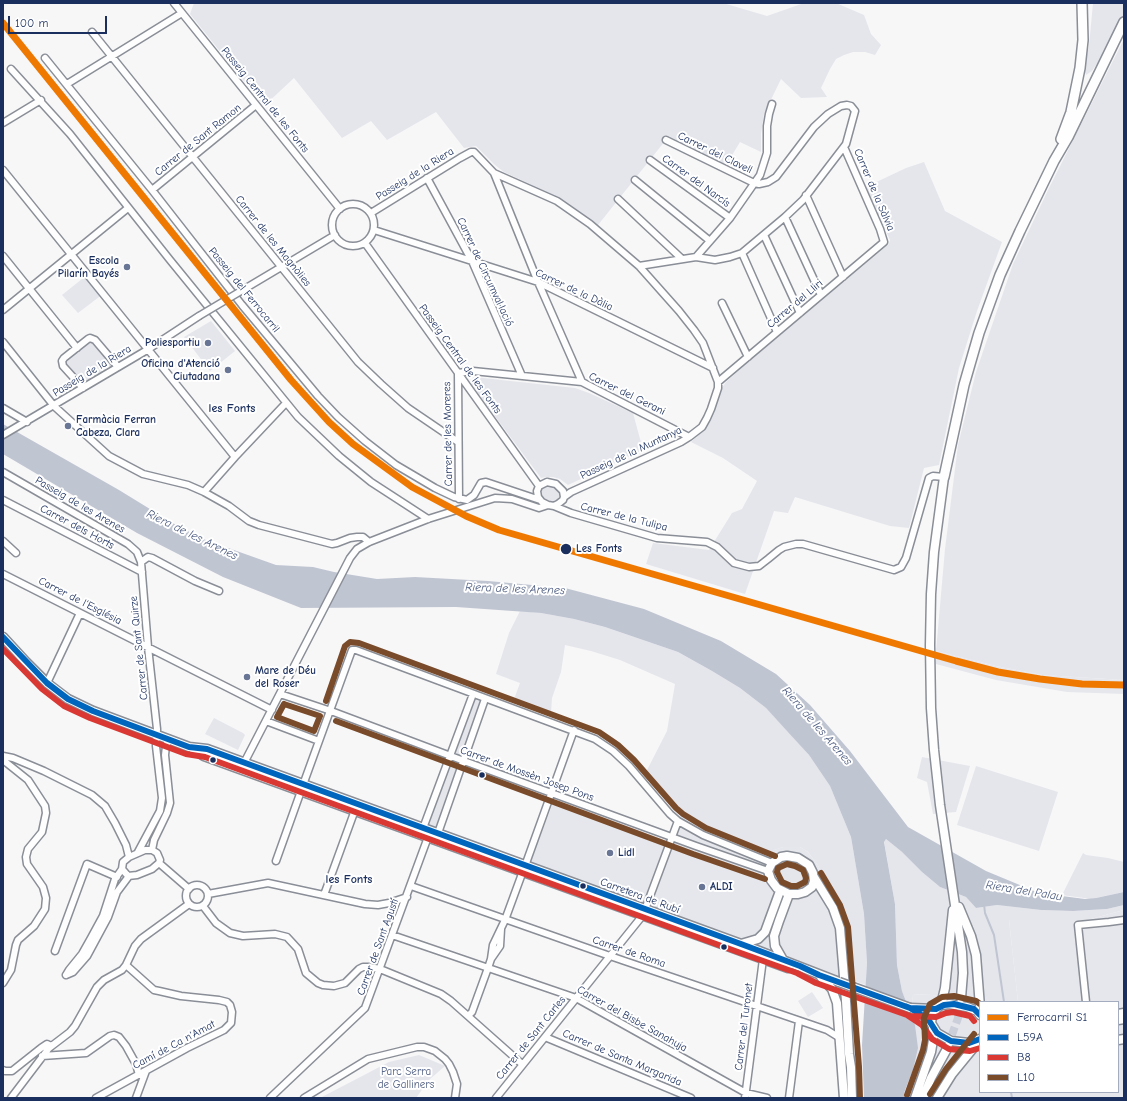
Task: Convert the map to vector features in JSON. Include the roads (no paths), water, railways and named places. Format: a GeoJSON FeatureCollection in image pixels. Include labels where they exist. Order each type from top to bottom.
{"type":"FeatureCollection","features":[{"type":"Feature","properties":{"kind":"highway"},"geometry":{"type":"LineString","coordinates":[[1054,161],[1071,112],[1080,68],[1083,40],[1082,3]]}},
{"type":"Feature","properties":{"kind":"highway"},"geometry":{"type":"LineString","coordinates":[[944,477],[964,385],[988,305],[1020,231],[1123,25]]}},
{"type":"Feature","properties":{"kind":"main road"},"geometry":{"type":"LineString","coordinates":[[944,477],[931,587],[930,663],[934,750],[940,805],[959,924],[963,963],[962,998]]}},
{"type":"Feature","properties":{"kind":"main road"},"geometry":{"type":"LineString","coordinates":[[3,637],[47,683],[80,706],[189,747],[207,750],[243,766],[429,835]]}},
{"type":"Feature","properties":{"kind":"main road"},"geometry":{"type":"LineString","coordinates":[[302,788],[355,810],[429,835]]}},
{"type":"Feature","properties":{"kind":"main road","name":"Carretera de Rubí"},"geometry":{"type":"LineString","coordinates":[[429,835],[644,912],[763,959],[791,969],[810,972]]}},
{"type":"Feature","properties":{"kind":"main road"},"geometry":{"type":"LineString","coordinates":[[814,877],[812,887],[805,892],[789,894],[780,891],[774,885],[768,871],[772,862],[780,857],[787,856],[798,858],[809,865],[814,877],[833,908],[840,928],[852,1098]]}},
{"type":"Feature","properties":{"kind":"main road"},"geometry":{"type":"LineString","coordinates":[[741,944],[758,939],[765,932],[780,891]]}},
{"type":"Feature","properties":{"kind":"main road"},"geometry":{"type":"LineString","coordinates":[[805,892],[817,893],[827,898]]}},
{"type":"Feature","properties":{"kind":"main road"},"geometry":{"type":"LineString","coordinates":[[786,961],[775,946],[774,936],[778,921],[789,894]]}},
{"type":"Feature","properties":{"kind":"main road"},"geometry":{"type":"LineString","coordinates":[[954,894],[959,924],[976,955],[980,1001]]}},
{"type":"Feature","properties":{"kind":"main road","name":"Carretera de Rubí"},"geometry":{"type":"LineString","coordinates":[[644,912],[741,944],[810,972],[910,1008]]}},
{"type":"Feature","properties":{"kind":"main road"},"geometry":{"type":"LineString","coordinates":[[915,1098],[931,1052],[934,1013],[939,1007],[945,988],[948,958],[959,924]]}},
{"type":"Feature","properties":{"kind":"main road"},"geometry":{"type":"LineString","coordinates":[[763,959],[769,958],[786,961]]}},
{"type":"Feature","properties":{"kind":"main road"},"geometry":{"type":"LineString","coordinates":[[819,975],[829,986],[838,1003],[844,1098]]}},
{"type":"Feature","properties":{"kind":"main road"},"geometry":{"type":"LineString","coordinates":[[910,1008],[939,1007],[949,1004],[974,1009],[979,1014]]}},
{"type":"Feature","properties":{"kind":"main road"},"geometry":{"type":"LineString","coordinates":[[910,1008],[923,1015],[938,1033],[951,1040],[969,1043],[979,1039]]}},
{"type":"Feature","properties":{"kind":"main road"},"geometry":{"type":"LineString","coordinates":[[937,1098],[979,1039]]}},
{"type":"Feature","properties":{"kind":"main road"},"geometry":{"type":"LineString","coordinates":[[928,1098],[948,1047]]}},
{"type":"Feature","properties":{"kind":"main road"},"geometry":{"type":"LineString","coordinates":[[847,1098],[849,1054]]}},
{"type":"Feature","properties":{"kind":"main road"},"geometry":{"type":"LineString","coordinates":[[923,1098],[931,1078],[943,1058]]}},
{"type":"Feature","properties":{"kind":"street","name":"Passeig Central de les Fonts"},"geometry":{"type":"LineString","coordinates":[[174,3],[340,209]]}},
{"type":"Feature","properties":{"kind":"street"},"geometry":{"type":"LineString","coordinates":[[67,84],[182,13]]}},
{"type":"Feature","properties":{"kind":"street","name":"Carrer de les Magnòlies"},"geometry":{"type":"LineString","coordinates":[[92,32],[341,342],[381,384],[408,408],[458,442]]}},
{"type":"Feature","properties":{"kind":"street","name":"Passeig del Ferrocarril"},"geometry":{"type":"LineString","coordinates":[[45,58],[152,190],[242,305],[318,396],[338,417],[365,441],[396,464],[435,488],[460,499]]}},
{"type":"Feature","properties":{"kind":"street"},"geometry":{"type":"LineString","coordinates":[[12,69],[70,134],[128,208],[298,417],[339,456],[371,482],[428,519]]}},
{"type":"Feature","properties":{"kind":"street"},"geometry":{"type":"LineString","coordinates":[[3,123],[41,100]]}},
{"type":"Feature","properties":{"kind":"street"},"geometry":{"type":"LineString","coordinates":[[696,257],[730,218],[754,184],[764,166],[767,153],[768,114],[772,104]]}},
{"type":"Feature","properties":{"kind":"street","name":"Carrer de Sant Ramon"},"geometry":{"type":"LineString","coordinates":[[152,190],[256,105]]}},
{"type":"Feature","properties":{"kind":"street"},"geometry":{"type":"LineString","coordinates":[[639,266],[696,257],[715,260],[742,253],[785,217],[806,195],[846,144],[855,111],[851,106],[847,105],[834,109],[817,124],[776,177],[764,183],[754,184]]}},
{"type":"Feature","properties":{"kind":"street","name":"Carrer del Clavell"},"geometry":{"type":"LineString","coordinates":[[666,140],[754,184]]}},
{"type":"Feature","properties":{"kind":"street","name":"Carrer de la Sàlvia"},"geometry":{"type":"LineString","coordinates":[[844,147],[880,228],[884,242]]}},
{"type":"Feature","properties":{"kind":"street","name":"Passeig de la Riera"},"geometry":{"type":"LineString","coordinates":[[371,213],[471,152],[474,152],[479,156],[494,173]]}},
{"type":"Feature","properties":{"kind":"street","name":"Carrer del Narcís"},"geometry":{"type":"LineString","coordinates":[[650,160],[730,218]]}},
{"type":"Feature","properties":{"kind":"street"},"geometry":{"type":"LineString","coordinates":[[3,170],[235,457]]}},
{"type":"Feature","properties":{"kind":"street"},"geometry":{"type":"LineString","coordinates":[[494,173],[556,201],[590,224],[639,266],[694,330],[703,344],[718,382]]}},
{"type":"Feature","properties":{"kind":"street"},"geometry":{"type":"LineString","coordinates":[[494,173],[538,282],[582,382]]}},
{"type":"Feature","properties":{"kind":"street","name":"Carrer de Circumval·lació"},"geometry":{"type":"LineString","coordinates":[[427,178],[472,261],[522,376]]}},
{"type":"Feature","properties":{"kind":"street"},"geometry":{"type":"LineString","coordinates":[[635,180],[710,241]]}},
{"type":"Feature","properties":{"kind":"street"},"geometry":{"type":"LineString","coordinates":[[806,195],[844,277]]}},
{"type":"Feature","properties":{"kind":"street"},"geometry":{"type":"LineString","coordinates":[[618,199],[682,259]]}},
{"type":"Feature","properties":{"kind":"street"},"geometry":{"type":"LineString","coordinates":[[354,204],[365,207],[371,213],[375,222],[374,230],[370,238],[365,243],[350,246],[340,242],[335,235],[332,225],[333,219],[340,209],[347,205],[354,204]]}},
{"type":"Feature","properties":{"kind":"street"},"geometry":{"type":"LineString","coordinates":[[3,310],[128,208]]}},
{"type":"Feature","properties":{"kind":"street"},"geometry":{"type":"LineString","coordinates":[[785,217],[821,296]]}},
{"type":"Feature","properties":{"kind":"street","name":"Carrer de la Dàlia"},"geometry":{"type":"LineString","coordinates":[[374,230],[538,282],[713,368]]}},
{"type":"Feature","properties":{"kind":"street","name":"Passeig de la Riera"},"geometry":{"type":"LineString","coordinates":[[3,436],[335,235]]}},
{"type":"Feature","properties":{"kind":"street"},"geometry":{"type":"LineString","coordinates":[[764,235],[800,313]]}},
{"type":"Feature","properties":{"kind":"street","name":"Carrer del Lliri"},"geometry":{"type":"LineString","coordinates":[[718,382],[884,242]]}},
{"type":"Feature","properties":{"kind":"street","name":"Passeig Central de les Fonts"},"geometry":{"type":"LineString","coordinates":[[365,243],[539,486]]}},
{"type":"Feature","properties":{"kind":"street"},"geometry":{"type":"LineString","coordinates":[[742,253],[777,332]]}},
{"type":"Feature","properties":{"kind":"street"},"geometry":{"type":"LineString","coordinates":[[3,256],[76,348]]}},
{"type":"Feature","properties":{"kind":"street"},"geometry":{"type":"LineString","coordinates":[[722,304],[748,357]]}},
{"type":"Feature","properties":{"kind":"street"},"geometry":{"type":"LineString","coordinates":[[83,388],[62,364],[64,358],[88,339],[92,338],[118,367]]}},
{"type":"Feature","properties":{"kind":"street"},"geometry":{"type":"LineString","coordinates":[[3,342],[54,406],[109,456],[143,474],[188,485],[204,492],[229,506],[249,521],[259,525],[335,544],[357,537],[363,537],[369,542]]}},
{"type":"Feature","properties":{"kind":"street","name":"Carrer del Gerani"},"geometry":{"type":"LineString","coordinates":[[458,373],[473,371],[582,382],[689,436]]}},
{"type":"Feature","properties":{"kind":"street","name":"Carrer de les Moreres"},"geometry":{"type":"LineString","coordinates":[[458,373],[460,499],[467,500],[471,498],[481,483],[486,482],[540,500]]}},
{"type":"Feature","properties":{"kind":"street","name":"Passeig de la Muntanya"},"geometry":{"type":"LineString","coordinates":[[564,497],[571,492],[681,442],[702,426],[707,418],[715,398],[718,382]]}},
{"type":"Feature","properties":{"kind":"street"},"geometry":{"type":"LineString","coordinates":[[204,492],[286,403]]}},
{"type":"Feature","properties":{"kind":"street"},"geometry":{"type":"LineString","coordinates":[[3,408],[27,422]]}},
{"type":"Feature","properties":{"kind":"street","name":"Passeig de les Arenes"},"geometry":{"type":"LineString","coordinates":[[3,472],[128,544],[137,552],[142,561]]}},
{"type":"Feature","properties":{"kind":"street","name":"Carrer de la Tulipa"},"geometry":{"type":"LineString","coordinates":[[551,505],[571,513],[657,538],[707,542],[717,547],[734,563],[749,567],[759,566],[784,547],[803,544],[890,569],[897,569],[904,563],[906,558],[928,478],[933,476],[944,477]]}},
{"type":"Feature","properties":{"kind":"street"},"geometry":{"type":"LineString","coordinates":[[243,766],[350,558],[357,549],[369,542],[428,519],[495,498],[512,499],[539,508],[551,505],[560,502],[564,497],[563,491],[556,484],[547,482],[539,486],[537,492],[540,500],[551,505]]}},
{"type":"Feature","properties":{"kind":"street","name":"Carrer dels Horts"},"geometry":{"type":"LineString","coordinates":[[3,500],[142,572]]}},
{"type":"Feature","properties":{"kind":"street"},"geometry":{"type":"LineString","coordinates":[[3,541],[16,553]]}},
{"type":"Feature","properties":{"kind":"street"},"geometry":{"type":"LineString","coordinates":[[142,561],[148,557],[152,558],[195,581],[219,591]]}},
{"type":"Feature","properties":{"kind":"street","name":"Carrer de Sant Quirze"},"geometry":{"type":"LineString","coordinates":[[138,852],[160,811],[162,789],[156,746],[157,735],[148,647],[142,561]]}},
{"type":"Feature","properties":{"kind":"street","name":"Carrer de l'Església"},"geometry":{"type":"LineString","coordinates":[[3,574],[272,710]]}},
{"type":"Feature","properties":{"kind":"street"},"geometry":{"type":"LineString","coordinates":[[47,683],[80,613]]}},
{"type":"Feature","properties":{"kind":"street"},"geometry":{"type":"LineString","coordinates":[[276,861],[352,650],[356,650],[595,739],[613,751],[629,766],[666,809],[678,820],[703,834],[772,862]]}},
{"type":"Feature","properties":{"kind":"street","name":"Carrer de Mossèn Josep Pons"},"geometry":{"type":"LineString","coordinates":[[280,694],[331,711],[551,793],[768,871]]}},
{"type":"Feature","properties":{"kind":"street"},"geometry":{"type":"LineString","coordinates":[[429,835],[450,756],[473,694]]}},
{"type":"Feature","properties":{"kind":"street"},"geometry":{"type":"LineString","coordinates":[[429,835],[464,761],[486,699]]}},
{"type":"Feature","properties":{"kind":"street"},"geometry":{"type":"LineString","coordinates":[[266,721],[319,741]]}},
{"type":"Feature","properties":{"kind":"street"},"geometry":{"type":"LineString","coordinates":[[468,1016],[472,1012],[491,959],[500,946],[501,929],[574,730]]}},
{"type":"Feature","properties":{"kind":"street"},"geometry":{"type":"LineString","coordinates":[[152,850],[154,840],[168,813],[170,803],[165,755],[166,746],[169,739]]}},
{"type":"Feature","properties":{"kind":"street"},"geometry":{"type":"LineString","coordinates":[[3,756],[13,758],[44,771],[92,795],[105,806],[126,845],[129,857]]}},
{"type":"Feature","properties":{"kind":"street"},"geometry":{"type":"LineString","coordinates":[[3,760],[28,780],[45,806],[46,813],[42,832],[28,849],[26,857],[27,864],[44,887],[46,898],[45,909],[34,926],[18,940],[11,970],[3,983]]}},
{"type":"Feature","properties":{"kind":"street"},"geometry":{"type":"LineString","coordinates":[[324,895],[355,810]]}},
{"type":"Feature","properties":{"kind":"street","name":"Carrer de Sant Carles"},"geometry":{"type":"LineString","coordinates":[[496,1098],[644,912],[678,820]]}},
{"type":"Feature","properties":{"kind":"street","name":"Carrer de Sant Agustí"},"geometry":{"type":"LineString","coordinates":[[270,1098],[365,1008],[429,835]]}},
{"type":"Feature","properties":{"kind":"street"},"geometry":{"type":"LineString","coordinates":[[152,850],[159,856],[159,863],[152,869],[137,875],[129,876],[117,892],[108,917],[87,956],[73,972],[66,975],[82,954],[103,916],[117,877],[122,869],[123,862],[138,852],[152,850]]}},
{"type":"Feature","properties":{"kind":"street"},"geometry":{"type":"LineString","coordinates":[[159,863],[190,889]]}},
{"type":"Feature","properties":{"kind":"street"},"geometry":{"type":"LineString","coordinates":[[55,951],[87,864],[117,877]]}},
{"type":"Feature","properties":{"kind":"street"},"geometry":{"type":"LineString","coordinates":[[122,869],[129,876]]}},
{"type":"Feature","properties":{"kind":"street"},"geometry":{"type":"LineString","coordinates":[[208,894],[268,883],[365,904],[378,905],[389,903],[407,896]]}},
{"type":"Feature","properties":{"kind":"street"},"geometry":{"type":"LineString","coordinates":[[195,886],[202,887],[208,894],[207,901],[203,906],[194,907],[189,904],[187,898],[190,889],[195,886]]}},
{"type":"Feature","properties":{"kind":"street","name":"Carrer de Roma"},"geometry":{"type":"LineString","coordinates":[[411,886],[756,1007],[827,1030],[840,1038]]}},
{"type":"Feature","properties":{"kind":"street"},"geometry":{"type":"LineString","coordinates":[[12,1098],[42,1056],[51,1046],[70,1032],[75,1026],[96,987],[104,980],[122,970],[138,942],[189,904]]}},
{"type":"Feature","properties":{"kind":"street"},"geometry":{"type":"LineString","coordinates":[[203,906],[216,923],[230,933],[242,936],[275,934],[287,937],[298,949],[306,973],[318,983],[323,985],[334,986],[345,983],[359,968],[363,967],[380,969],[441,994],[451,1001],[522,1064]]}},
{"type":"Feature","properties":{"kind":"street"},"geometry":{"type":"LineString","coordinates":[[1086,1001],[1078,925],[1124,920]]}},
{"type":"Feature","properties":{"kind":"street","name":"Carrer del Bisbe Sanahuja"},"geometry":{"type":"LineString","coordinates":[[392,935],[576,998],[746,1096],[767,1098]]}},
{"type":"Feature","properties":{"kind":"street","name":"Carrer del Turonet"},"geometry":{"type":"LineString","coordinates":[[746,1096],[763,959]]}},
{"type":"Feature","properties":{"kind":"street","name":"Camí de Ca n'Amat"},"geometry":{"type":"LineString","coordinates":[[96,1098],[227,1028],[232,1019],[230,1005],[224,1001],[181,996],[154,990],[126,965]]}},
{"type":"Feature","properties":{"kind":"street"},"geometry":{"type":"LineString","coordinates":[[789,1098],[799,1021]]}},
{"type":"Feature","properties":{"kind":"street"},"geometry":{"type":"LineString","coordinates":[[42,1056],[86,1053],[110,1036],[114,1035],[119,1037],[126,1046],[136,1064],[139,1075]]}},
{"type":"Feature","properties":{"kind":"street","name":"Carrer de Santa Margarida"},"geometry":{"type":"LineString","coordinates":[[545,1037],[691,1098]]}},
{"type":"Feature","properties":{"kind":"street"},"geometry":{"type":"LineString","coordinates":[[3,1070],[12,1071],[40,1048],[47,1044],[51,1046]]}},
{"type":"Feature","properties":{"kind":"street"},"geometry":{"type":"LineString","coordinates":[[304,1098],[368,1059],[416,1047],[424,1047],[435,1051],[445,1059],[453,1072],[458,1084],[455,1098]]}},
{"type":"Feature","properties":{"kind":"street"},"geometry":{"type":"LineString","coordinates":[[136,1098],[146,1071]]}},
{"type":"Feature","properties":{"kind":"water"},"geometry":{"type":"Polygon","coordinates":[[[3,424],[119,490],[176,525],[203,539],[276,565],[313,567],[377,579],[415,577],[488,581],[565,588],[644,609],[721,641],[776,674],[810,705],[850,751],[908,827],[986,871],[1039,893],[1085,899],[1124,892],[1124,905],[1107,909],[1073,911],[1041,910],[997,905],[976,908],[966,897],[940,887],[886,839],[884,842],[895,904],[897,965],[902,991],[915,1025],[918,1048],[913,1070],[904,1093],[904,1098],[864,1098],[862,1045],[867,963],[864,914],[851,837],[830,786],[809,755],[766,708],[740,688],[678,652],[605,627],[574,619],[541,613],[456,607],[301,608],[223,577],[137,533],[3,454],[3,424]]]}},
{"type":"Feature","properties":{"kind":"waterway"},"geometry":{"type":"LineString","coordinates":[[984,904],[985,913],[994,935],[1004,1001]]}},
{"type":"Feature","properties":{"kind":"waterway"},"geometry":{"type":"LineString","coordinates":[[1011,1093],[1012,1098]]}},
{"type":"Feature","properties":{"kind":"tunnel"},"geometry":{"type":"LineString","coordinates":[[948,1046],[958,1018],[961,1000]]}},
{"type":"Feature","properties":{"kind":"rail line","name":"S1"},"geometry":{"type":"LineString","coordinates":[[3,23],[291,380],[329,422],[353,444],[412,487],[466,516],[499,530],[956,661],[998,672],[1040,679],[1082,684],[1124,685]]}},
{"type":"Feature","properties":{"kind":"place","name":"Escola Pilarín Bayés"},"geometry":{"type":"Point","coordinates":[127,267]}},
{"type":"Feature","properties":{"kind":"place","name":"Poliesportiu"},"geometry":{"type":"Point","coordinates":[208,343]}},
{"type":"Feature","properties":{"kind":"place","name":"Oficina d'Atenció Ciutadana"},"geometry":{"type":"Point","coordinates":[228,370]}},
{"type":"Feature","properties":{"kind":"place","name":"Farmàcia Ferran Cabeza, Clara"},"geometry":{"type":"Point","coordinates":[68,426]}},
{"type":"Feature","properties":{"kind":"place","name":"Les Fonts"},"geometry":{"type":"Point","coordinates":[566,549]}},
{"type":"Feature","properties":{"kind":"place","name":"Mare de Déu del Roser"},"geometry":{"type":"Point","coordinates":[247,677]}},
{"type":"Feature","properties":{"kind":"place","name":"Lidl"},"geometry":{"type":"Point","coordinates":[610,853]}},
{"type":"Feature","properties":{"kind":"place","name":"ALDI"},"geometry":{"type":"Point","coordinates":[702,887]}},
{"type":"Feature","properties":{"kind":"district","name":"les Fonts"},"geometry":{"type":"Point","coordinates":[232,409]}},
{"type":"Feature","properties":{"kind":"district","name":"les Fonts"},"geometry":{"type":"Point","coordinates":[349,880]}},
{"type":"Feature","properties":{"kind":"water label","name":"Riera de les Arenes"},"geometry":{"type":"Point","coordinates":[192,535]}},
{"type":"Feature","properties":{"kind":"water label","name":"Riera de les Arenes"},"geometry":{"type":"Point","coordinates":[515,589]}},
{"type":"Feature","properties":{"kind":"water label","name":"Riera de les Arenes"},"geometry":{"type":"Point","coordinates":[817,726]}},
{"type":"Feature","properties":{"kind":"water label","name":"Riera del Palau"},"geometry":{"type":"Point","coordinates":[1024,891]}},
{"type":"Feature","properties":{"kind":"park label","name":"Parc Serra de Galliners"},"geometry":{"type":"Point","coordinates":[406,1078]}}]}
